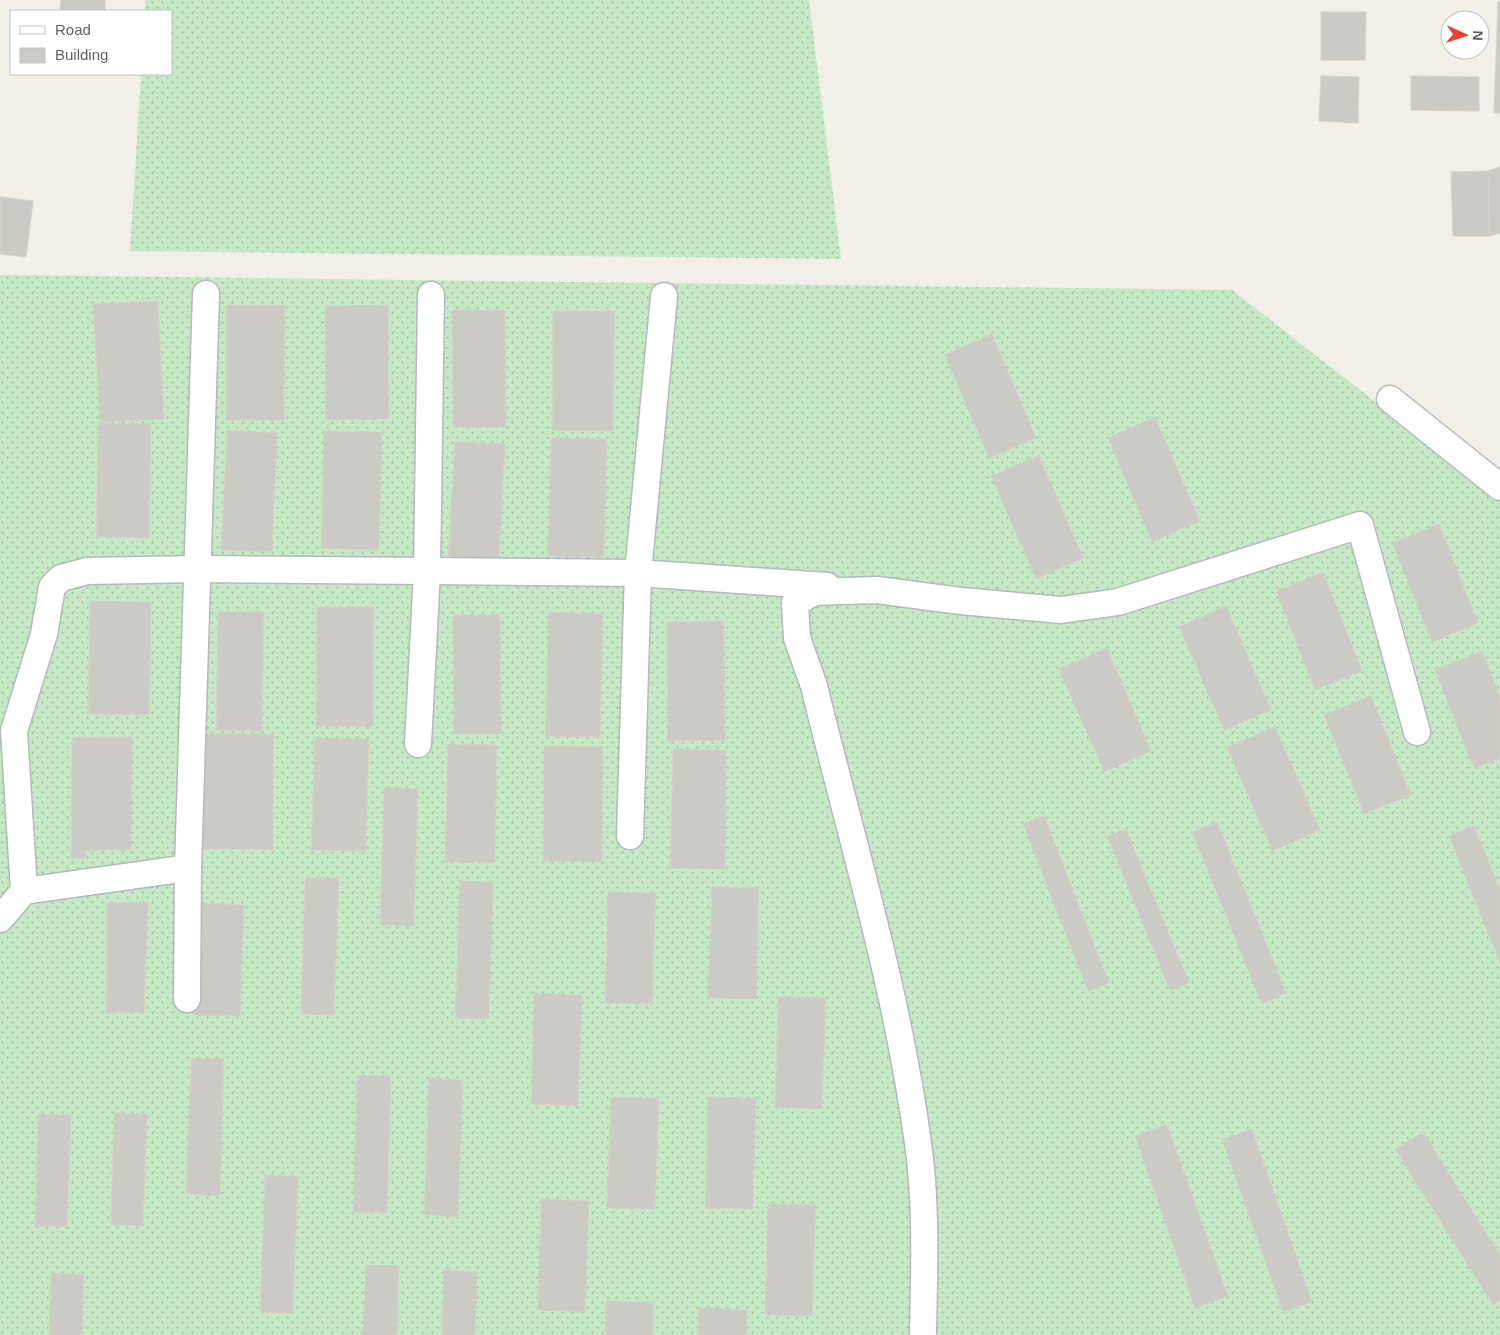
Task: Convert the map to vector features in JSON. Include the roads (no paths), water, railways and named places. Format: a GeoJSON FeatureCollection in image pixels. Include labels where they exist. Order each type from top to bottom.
{"type":"FeatureCollection","features":[{"type":"Feature","properties":{"kind":"street"},"geometry":{"type":"LineString","coordinates":[[187,999],[188,868],[206,294]]}},
{"type":"Feature","properties":{"kind":"street"},"geometry":{"type":"LineString","coordinates":[[418,744],[427,572],[431,295]]}},
{"type":"Feature","properties":{"kind":"street"},"geometry":{"type":"LineString","coordinates":[[630,836],[638,573],[664,296]]}},
{"type":"Feature","properties":{"kind":"street"},"geometry":{"type":"LineString","coordinates":[[1390,399],[1500,486]]}},
{"type":"Feature","properties":{"kind":"street"},"geometry":{"type":"LineString","coordinates":[[24,891],[14,731],[44,634],[52,587],[61,578],[87,571],[198,569],[638,573],[877,590],[961,601],[1061,610],[1118,602],[1360,525],[1417,732]]}},
{"type":"Feature","properties":{"kind":"street"},"geometry":{"type":"LineString","coordinates":[[877,590],[814,592],[801,599],[795,603],[796,638],[814,686],[898,1019],[918,1144],[924,1225],[924,1335]]}},
{"type":"Feature","properties":{"kind":"street"},"geometry":{"type":"LineString","coordinates":[[0,919],[24,891],[188,868]]}}]}
